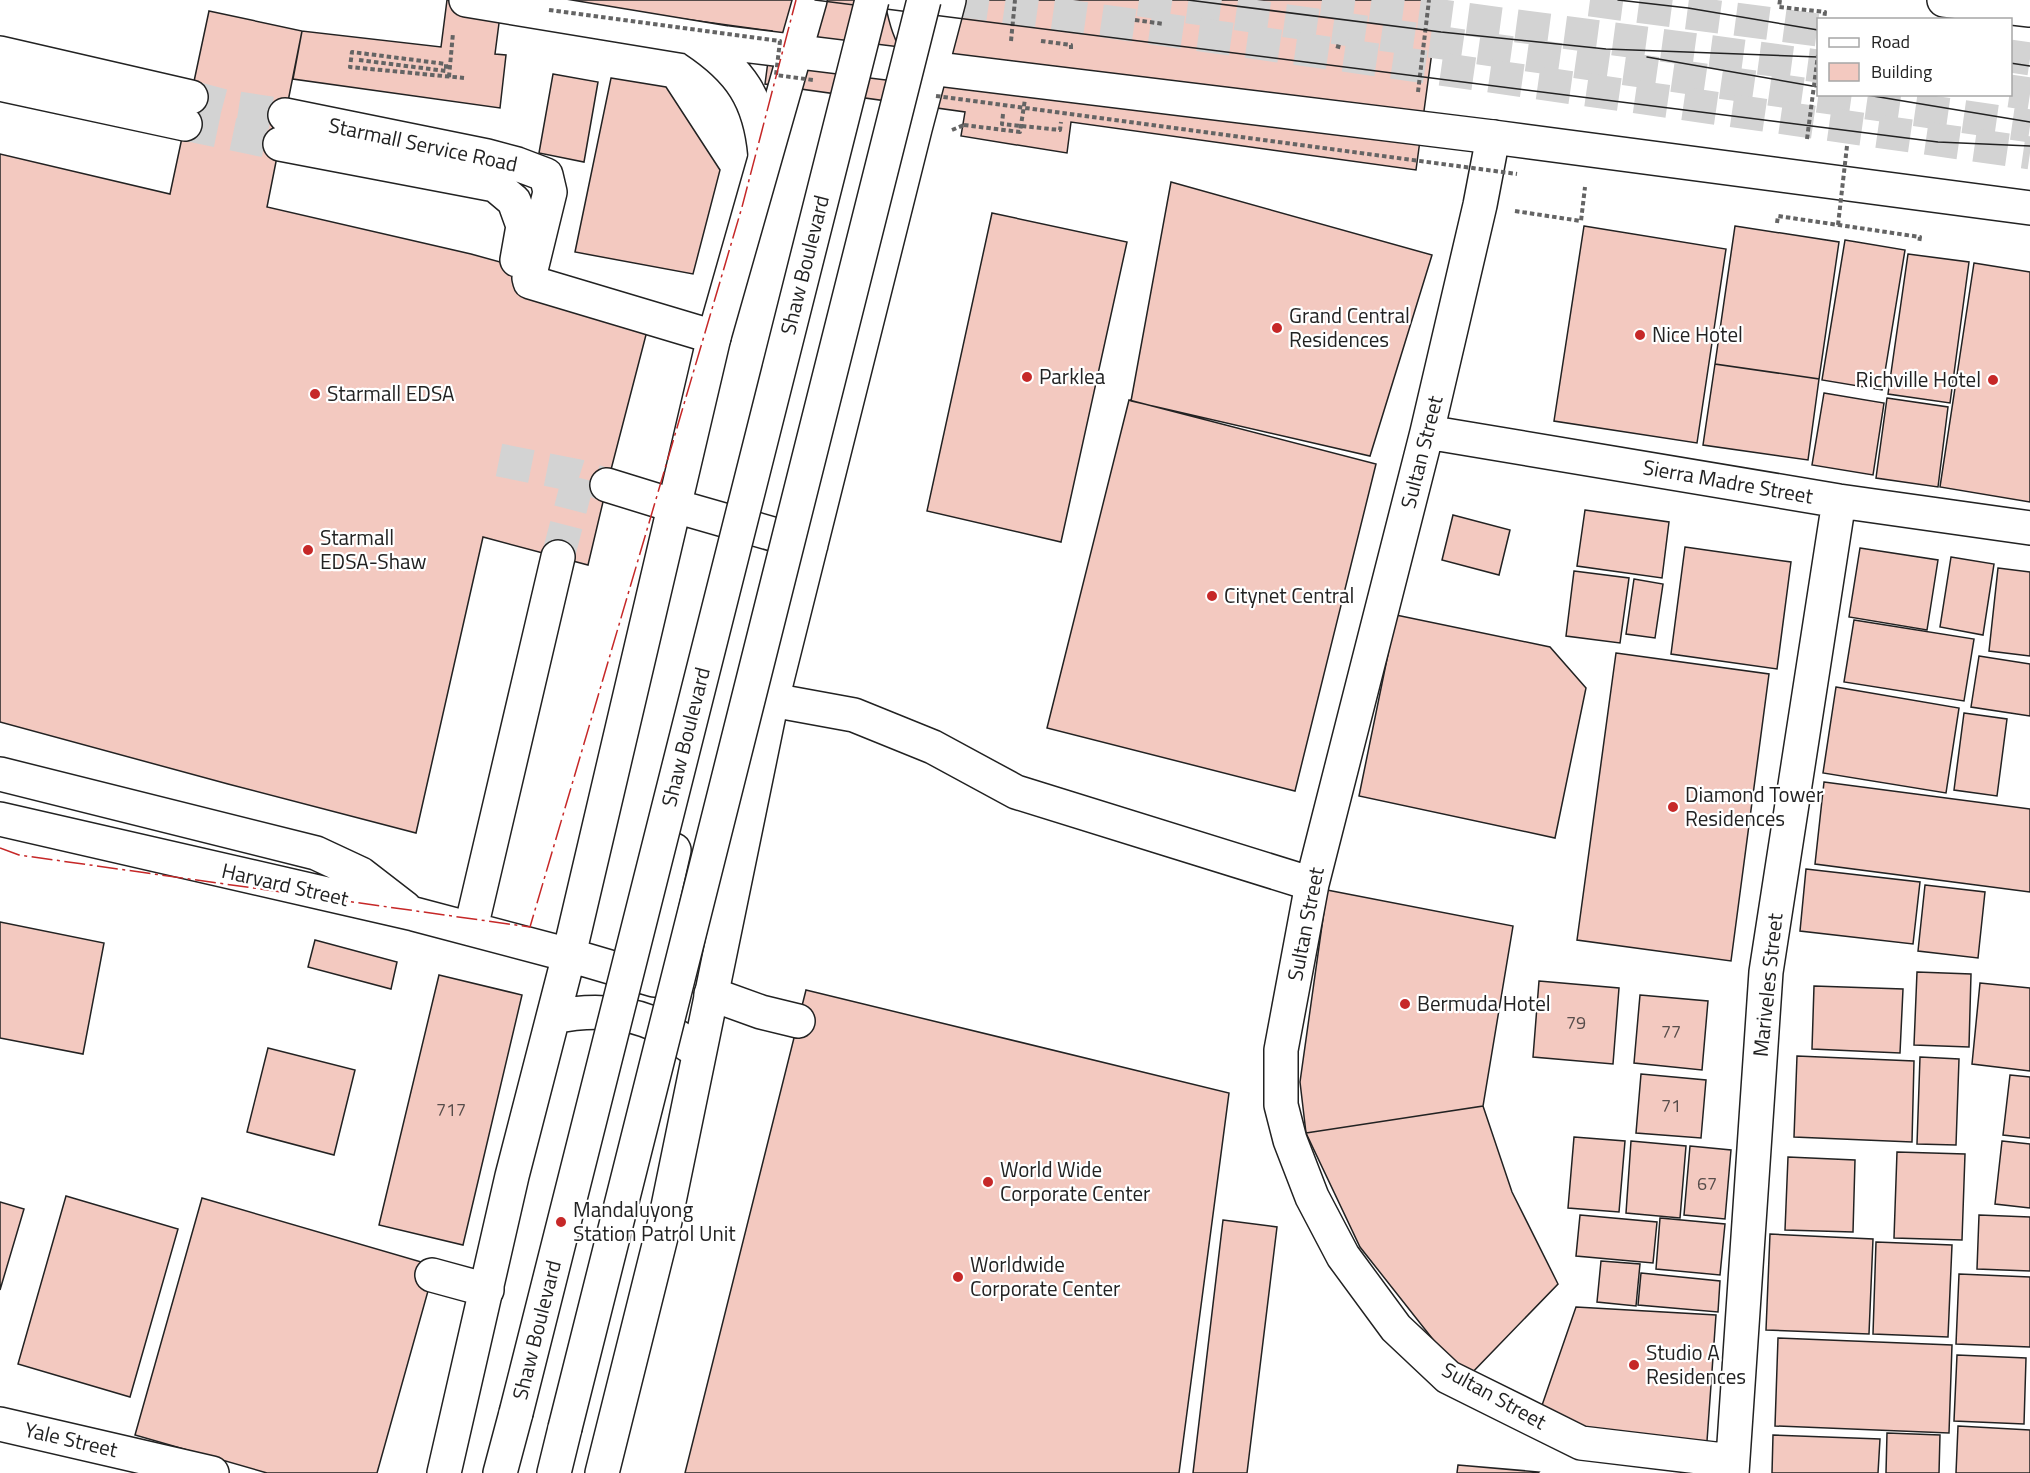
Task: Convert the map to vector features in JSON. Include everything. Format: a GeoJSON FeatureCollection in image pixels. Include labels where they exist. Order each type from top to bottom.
{"type":"FeatureCollection","features":[{"type":"Feature","properties":{"kind":"main road"},"geometry":{"type":"LineString","coordinates":[[466,0],[694,39],[870,60],[931,82],[1493,137],[2030,207]]}},
{"type":"Feature","properties":{"kind":"main road"},"geometry":{"type":"LineString","coordinates":[[444,1473],[512,1176],[569,955],[714,337],[810,0]]}},
{"type":"Feature","properties":{"kind":"main road","name":"Shaw Boulevard"},"geometry":{"type":"LineString","coordinates":[[500,1473],[872,0]]}},
{"type":"Feature","properties":{"kind":"main road"},"geometry":{"type":"LineString","coordinates":[[637,1017],[749,526],[852,118],[870,60],[880,0]]}},
{"type":"Feature","properties":{"kind":"main road"},"geometry":{"type":"LineString","coordinates":[[902,0],[912,38],[931,82]]}},
{"type":"Feature","properties":{"kind":"main road"},"geometry":{"type":"LineString","coordinates":[[554,1473],[924,0]]}},
{"type":"Feature","properties":{"kind":"main road"},"geometry":{"type":"LineString","coordinates":[[602,1473],[665,1221],[772,700],[915,129],[931,82],[950,0]]}},
{"type":"Feature","properties":{"kind":"main road"},"geometry":{"type":"LineString","coordinates":[[1944,0],[2030,10]]}},
{"type":"Feature","properties":{"kind":"main road"},"geometry":{"type":"LineString","coordinates":[[694,39],[720,56],[751,96],[763,128],[765,154]]}},
{"type":"Feature","properties":{"kind":"main road"},"geometry":{"type":"LineString","coordinates":[[0,53],[188,111],[0,84]]}},
{"type":"Feature","properties":{"kind":"main road","name":"Starmall Service Road"},"geometry":{"type":"LineString","coordinates":[[282,130],[487,156],[546,175],[550,192],[529,278],[530,282],[714,337]]}},
{"type":"Feature","properties":{"kind":"main road","name":"Sultan Street"},"geometry":{"type":"LineString","coordinates":[[1493,137],[1480,205],[1427,432],[1312,885],[1281,1050],[1281,1105],[1290,1140],[1312,1197],[1344,1256],[1396,1328],[1448,1377],[1581,1443],[1732,1467]]}},
{"type":"Feature","properties":{"kind":"main road","name":"Sierra Madre Street"},"geometry":{"type":"LineString","coordinates":[[1427,432],[1839,501],[2030,528]]}},
{"type":"Feature","properties":{"kind":"main road"},"geometry":{"type":"LineString","coordinates":[[607,485],[811,544]]}},
{"type":"Feature","properties":{"kind":"main road","name":"Mariveles Street"},"geometry":{"type":"LineString","coordinates":[[1732,1467],[1766,972],[1839,501]]}},
{"type":"Feature","properties":{"kind":"main road"},"geometry":{"type":"LineString","coordinates":[[471,928],[558,557]]}},
{"type":"Feature","properties":{"kind":"main road"},"geometry":{"type":"LineString","coordinates":[[772,700],[854,715],[933,747],[1016,792],[1312,885]]}},
{"type":"Feature","properties":{"kind":"main road"},"geometry":{"type":"LineString","coordinates":[[0,774],[316,853],[361,874],[414,914]]}},
{"type":"Feature","properties":{"kind":"main road","name":"Harvard Street"},"geometry":{"type":"LineString","coordinates":[[0,819],[471,928],[711,994],[761,1012],[798,1021]]}},
{"type":"Feature","properties":{"kind":"main road"},"geometry":{"type":"LineString","coordinates":[[553,1017],[592,1011],[637,1017],[667,1030],[698,1054]]}},
{"type":"Feature","properties":{"kind":"main road"},"geometry":{"type":"LineString","coordinates":[[432,1275],[487,1290]]}},
{"type":"Feature","properties":{"kind":"main road","name":"Yale Street"},"geometry":{"type":"LineString","coordinates":[[0,1424],[212,1473]]}},
{"type":"Feature","properties":{"kind":"path"},"geometry":{"type":"LineString","coordinates":[[1413,128],[1429,0]]}},
{"type":"Feature","properties":{"kind":"path"},"geometry":{"type":"LineString","coordinates":[[1780,0],[1779,7],[1825,12],[1824,18]]}},
{"type":"Feature","properties":{"kind":"path"},"geometry":{"type":"LineString","coordinates":[[549,10],[780,41],[776,75],[823,81]]}},
{"type":"Feature","properties":{"kind":"path"},"geometry":{"type":"LineString","coordinates":[[1135,20],[1164,24]]}},
{"type":"Feature","properties":{"kind":"path"},"geometry":{"type":"LineString","coordinates":[[1336,46],[1343,48]]}},
{"type":"Feature","properties":{"kind":"path"},"geometry":{"type":"LineString","coordinates":[[359,60],[446,71],[446,64],[352,52],[350,67],[464,78]]}},
{"type":"Feature","properties":{"kind":"path"},"geometry":{"type":"LineString","coordinates":[[1807,139],[1817,63]]}},
{"type":"Feature","properties":{"kind":"path"},"geometry":{"type":"LineString","coordinates":[[931,82],[1024,108],[1528,176]]}},
{"type":"Feature","properties":{"kind":"path"},"geometry":{"type":"LineString","coordinates":[[963,125],[1020,132],[1025,99]]}},
{"type":"Feature","properties":{"kind":"path"},"geometry":{"type":"LineString","coordinates":[[1838,225],[1846,146]]}},
{"type":"Feature","properties":{"kind":"path"},"geometry":{"type":"LineString","coordinates":[[1480,205],[1581,221],[1585,183]]}},
{"type":"Feature","properties":{"kind":"path"},"geometry":{"type":"LineString","coordinates":[[1777,223],[1778,216],[1829,223],[1920,237],[1919,243]]}},
{"type":"Feature","properties":{"kind":"building"},"geometry":{"type":"Polygon","coordinates":[[[447,0],[502,0],[495,54],[506,55],[500,108],[293,79],[302,31],[441,47],[447,0]]]}},
{"type":"Feature","properties":{"kind":"building"},"geometry":{"type":"Polygon","coordinates":[[[545,0],[1439,0],[1416,170],[1071,122],[1067,153],[961,136],[965,112],[765,84],[772,31],[545,0]]]}},
{"type":"Feature","properties":{"kind":"building","name":"Starmall EDSA-Shaw"},"geometry":{"type":"Polygon","coordinates":[[[209,11],[302,31],[267,207],[471,254],[654,304],[588,565],[483,537],[416,833],[0,722],[0,154],[170,194],[209,11]]]}},
{"type":"Feature","properties":{"kind":"building"},"geometry":{"type":"Polygon","coordinates":[[[553,74],[598,82],[584,162],[539,153],[553,74]]]}},
{"type":"Feature","properties":{"kind":"building"},"geometry":{"type":"Polygon","coordinates":[[[611,78],[666,87],[720,170],[693,274],[575,252],[611,78]]]}},
{"type":"Feature","properties":{"kind":"building","name":"Grand Central Residences"},"geometry":{"type":"Polygon","coordinates":[[[1171,182],[1432,255],[1370,456],[1131,401],[1171,182]]]}},
{"type":"Feature","properties":{"kind":"building","name":"Parklea"},"geometry":{"type":"Polygon","coordinates":[[[992,213],[1127,242],[1061,542],[927,511],[992,213]]]}},
{"type":"Feature","properties":{"kind":"building","name":"Nice Hotel"},"geometry":{"type":"Polygon","coordinates":[[[1584,226],[1726,249],[1697,443],[1554,421],[1584,226]]]}},
{"type":"Feature","properties":{"kind":"building"},"geometry":{"type":"Polygon","coordinates":[[[1735,226],[1839,242],[1819,379],[1715,364],[1735,226]]]}},
{"type":"Feature","properties":{"kind":"building"},"geometry":{"type":"Polygon","coordinates":[[[1845,240],[1905,250],[1882,390],[1822,380],[1845,240]]]}},
{"type":"Feature","properties":{"kind":"building"},"geometry":{"type":"Polygon","coordinates":[[[1908,254],[1969,262],[1950,403],[1888,394],[1908,254]]]}},
{"type":"Feature","properties":{"kind":"building","name":"Richville Hotel"},"geometry":{"type":"Polygon","coordinates":[[[1974,263],[2030,272],[2030,502],[1940,487],[1974,263]]]}},
{"type":"Feature","properties":{"kind":"building"},"geometry":{"type":"Polygon","coordinates":[[[1715,364],[1819,379],[1808,460],[1703,445],[1715,364]]]}},
{"type":"Feature","properties":{"kind":"building"},"geometry":{"type":"Polygon","coordinates":[[[1824,393],[1884,403],[1873,475],[1812,465],[1824,393]]]}},
{"type":"Feature","properties":{"kind":"building"},"geometry":{"type":"Polygon","coordinates":[[[1887,398],[1948,407],[1938,487],[1876,478],[1887,398]]]}},
{"type":"Feature","properties":{"kind":"building","name":"Citynet Central"},"geometry":{"type":"Polygon","coordinates":[[[1129,400],[1376,464],[1295,791],[1047,728],[1129,400]]]}},
{"type":"Feature","properties":{"kind":"building"},"geometry":{"type":"Polygon","coordinates":[[[1585,510],[1669,522],[1662,578],[1577,566],[1585,510]]]}},
{"type":"Feature","properties":{"kind":"building"},"geometry":{"type":"Polygon","coordinates":[[[1453,515],[1510,530],[1499,575],[1442,560],[1453,515]]]}},
{"type":"Feature","properties":{"kind":"building"},"geometry":{"type":"Polygon","coordinates":[[[1685,547],[1791,562],[1777,669],[1671,654],[1685,547]]]}},
{"type":"Feature","properties":{"kind":"building"},"geometry":{"type":"Polygon","coordinates":[[[1860,548],[1938,560],[1927,630],[1849,617],[1860,548]]]}},
{"type":"Feature","properties":{"kind":"building"},"geometry":{"type":"Polygon","coordinates":[[[1951,557],[1994,564],[1983,635],[1940,627],[1951,557]]]}},
{"type":"Feature","properties":{"kind":"building"},"geometry":{"type":"Polygon","coordinates":[[[1998,568],[2030,572],[2030,656],[1989,651],[1998,568]]]}},
{"type":"Feature","properties":{"kind":"building"},"geometry":{"type":"Polygon","coordinates":[[[1574,571],[1629,578],[1620,643],[1566,636],[1574,571]]]}},
{"type":"Feature","properties":{"kind":"building"},"geometry":{"type":"Polygon","coordinates":[[[1634,579],[1663,584],[1655,638],[1626,634],[1634,579]]]}},
{"type":"Feature","properties":{"kind":"building"},"geometry":{"type":"Polygon","coordinates":[[[1396,615],[1550,647],[1586,688],[1555,838],[1359,796],[1396,615]]]}},
{"type":"Feature","properties":{"kind":"building"},"geometry":{"type":"Polygon","coordinates":[[[1854,620],[1974,639],[1964,701],[1844,682],[1854,620]]]}},
{"type":"Feature","properties":{"kind":"building","name":"Diamond Tower Residences"},"geometry":{"type":"Polygon","coordinates":[[[1616,653],[1769,674],[1731,961],[1577,940],[1616,653]]]}},
{"type":"Feature","properties":{"kind":"building"},"geometry":{"type":"Polygon","coordinates":[[[1979,656],[2030,664],[2030,716],[1971,707],[1979,656]]]}},
{"type":"Feature","properties":{"kind":"building"},"geometry":{"type":"Polygon","coordinates":[[[1836,687],[1959,708],[1946,793],[1823,773],[1836,687]]]}},
{"type":"Feature","properties":{"kind":"building"},"geometry":{"type":"Polygon","coordinates":[[[1964,713],[2007,719],[1997,796],[1954,790],[1964,713]]]}},
{"type":"Feature","properties":{"kind":"building"},"geometry":{"type":"Polygon","coordinates":[[[1824,782],[2030,809],[2030,892],[1815,864],[1824,782]]]}},
{"type":"Feature","properties":{"kind":"building"},"geometry":{"type":"Polygon","coordinates":[[[1806,869],[1920,882],[1913,944],[1800,931],[1806,869]]]}},
{"type":"Feature","properties":{"kind":"building"},"geometry":{"type":"Polygon","coordinates":[[[1925,885],[1985,892],[1978,958],[1918,951],[1925,885]]]}},
{"type":"Feature","properties":{"kind":"building","name":"Bermuda Hotel"},"geometry":{"type":"Polygon","coordinates":[[[1327,890],[1513,926],[1483,1106],[1306,1133],[1300,1082],[1327,890]]]}},
{"type":"Feature","properties":{"kind":"building"},"geometry":{"type":"Polygon","coordinates":[[[0,922],[104,943],[83,1054],[0,1038],[0,922]]]}},
{"type":"Feature","properties":{"kind":"building"},"geometry":{"type":"Polygon","coordinates":[[[315,940],[397,962],[391,989],[308,967],[315,940]]]}},
{"type":"Feature","properties":{"kind":"building"},"geometry":{"type":"Polygon","coordinates":[[[1917,972],[1971,974],[1969,1047],[1914,1045],[1917,972]]]}},
{"type":"Feature","properties":{"kind":"building"},"geometry":{"type":"Polygon","coordinates":[[[439,975],[522,995],[463,1245],[379,1225],[439,975]]]}},
{"type":"Feature","properties":{"kind":"building"},"geometry":{"type":"Polygon","coordinates":[[[1539,981],[1619,988],[1613,1064],[1533,1057],[1539,981]]]}},
{"type":"Feature","properties":{"kind":"building"},"geometry":{"type":"Polygon","coordinates":[[[1980,983],[2030,988],[2030,1071],[1972,1064],[1980,983]]]}},
{"type":"Feature","properties":{"kind":"building"},"geometry":{"type":"Polygon","coordinates":[[[1814,986],[1903,989],[1900,1053],[1812,1049],[1814,986]]]}},
{"type":"Feature","properties":{"kind":"building","name":"Worldwide Corporate Center"},"geometry":{"type":"Polygon","coordinates":[[[806,990],[1229,1093],[1179,1473],[685,1473],[806,990]]]}},
{"type":"Feature","properties":{"kind":"building"},"geometry":{"type":"Polygon","coordinates":[[[1640,995],[1708,1001],[1702,1070],[1634,1063],[1640,995]]]}},
{"type":"Feature","properties":{"kind":"building"},"geometry":{"type":"Polygon","coordinates":[[[268,1048],[355,1070],[334,1155],[247,1132],[268,1048]]]}},
{"type":"Feature","properties":{"kind":"building"},"geometry":{"type":"Polygon","coordinates":[[[1797,1056],[1914,1061],[1912,1142],[1794,1137],[1797,1056]]]}},
{"type":"Feature","properties":{"kind":"building"},"geometry":{"type":"Polygon","coordinates":[[[1920,1057],[1959,1059],[1956,1145],[1917,1144],[1920,1057]]]}},
{"type":"Feature","properties":{"kind":"building"},"geometry":{"type":"Polygon","coordinates":[[[1641,1074],[1706,1080],[1701,1138],[1636,1133],[1641,1074]]]}},
{"type":"Feature","properties":{"kind":"building"},"geometry":{"type":"Polygon","coordinates":[[[2010,1075],[2030,1077],[2030,1138],[2003,1135],[2010,1075]]]}},
{"type":"Feature","properties":{"kind":"building"},"geometry":{"type":"Polygon","coordinates":[[[1483,1106],[1512,1192],[1558,1284],[1465,1380],[1360,1247],[1306,1133],[1483,1106]]]}},
{"type":"Feature","properties":{"kind":"building"},"geometry":{"type":"Polygon","coordinates":[[[1574,1137],[1625,1141],[1619,1212],[1568,1208],[1574,1137]]]}},
{"type":"Feature","properties":{"kind":"building"},"geometry":{"type":"Polygon","coordinates":[[[1631,1141],[1686,1146],[1680,1218],[1626,1213],[1631,1141]]]}},
{"type":"Feature","properties":{"kind":"building"},"geometry":{"type":"Polygon","coordinates":[[[2002,1141],[2030,1144],[2030,1208],[1995,1204],[2002,1141]]]}},
{"type":"Feature","properties":{"kind":"building"},"geometry":{"type":"Polygon","coordinates":[[[1690,1146],[1731,1150],[1725,1219],[1684,1215],[1690,1146]]]}},
{"type":"Feature","properties":{"kind":"building"},"geometry":{"type":"Polygon","coordinates":[[[1897,1152],[1965,1154],[1962,1240],[1894,1238],[1897,1152]]]}},
{"type":"Feature","properties":{"kind":"building"},"geometry":{"type":"Polygon","coordinates":[[[1788,1157],[1855,1160],[1853,1232],[1785,1230],[1788,1157]]]}},
{"type":"Feature","properties":{"kind":"building"},"geometry":{"type":"Polygon","coordinates":[[[66,1196],[178,1229],[130,1397],[18,1364],[66,1196]]]}},
{"type":"Feature","properties":{"kind":"building"},"geometry":{"type":"Polygon","coordinates":[[[202,1198],[435,1266],[377,1473],[267,1473],[135,1435],[202,1198]]]}},
{"type":"Feature","properties":{"kind":"building"},"geometry":{"type":"Polygon","coordinates":[[[0,1202],[24,1209],[0,1290],[0,1202]]]}},
{"type":"Feature","properties":{"kind":"building"},"geometry":{"type":"Polygon","coordinates":[[[1580,1215],[1657,1222],[1653,1263],[1576,1256],[1580,1215]]]}},
{"type":"Feature","properties":{"kind":"building"},"geometry":{"type":"Polygon","coordinates":[[[1979,1215],[2030,1217],[2030,1271],[1977,1269],[1979,1215]]]}},
{"type":"Feature","properties":{"kind":"building"},"geometry":{"type":"Polygon","coordinates":[[[1660,1218],[1725,1224],[1720,1275],[1656,1269],[1660,1218]]]}},
{"type":"Feature","properties":{"kind":"building"},"geometry":{"type":"Polygon","coordinates":[[[1223,1220],[1277,1227],[1247,1473],[1193,1473],[1223,1220]]]}},
{"type":"Feature","properties":{"kind":"building"},"geometry":{"type":"Polygon","coordinates":[[[1770,1234],[1873,1239],[1869,1334],[1766,1330],[1770,1234]]]}},
{"type":"Feature","properties":{"kind":"building"},"geometry":{"type":"Polygon","coordinates":[[[1876,1242],[1952,1245],[1948,1337],[1873,1334],[1876,1242]]]}},
{"type":"Feature","properties":{"kind":"building"},"geometry":{"type":"Polygon","coordinates":[[[1601,1261],[1640,1264],[1636,1306],[1597,1302],[1601,1261]]]}},
{"type":"Feature","properties":{"kind":"building"},"geometry":{"type":"Polygon","coordinates":[[[1641,1273],[1720,1281],[1718,1312],[1638,1305],[1641,1273]]]}},
{"type":"Feature","properties":{"kind":"building"},"geometry":{"type":"Polygon","coordinates":[[[1959,1274],[2030,1277],[2030,1347],[1956,1344],[1959,1274]]]}},
{"type":"Feature","properties":{"kind":"building","name":"Studio A Residences"},"geometry":{"type":"Polygon","coordinates":[[[1576,1307],[1716,1315],[1707,1441],[1598,1435],[1539,1414],[1576,1307]]]}},
{"type":"Feature","properties":{"kind":"building"},"geometry":{"type":"Polygon","coordinates":[[[1778,1338],[1952,1345],[1949,1433],[1775,1426],[1778,1338]]]}},
{"type":"Feature","properties":{"kind":"building"},"geometry":{"type":"Polygon","coordinates":[[[1957,1355],[2026,1358],[2024,1424],[1954,1421],[1957,1355]]]}},
{"type":"Feature","properties":{"kind":"building"},"geometry":{"type":"Polygon","coordinates":[[[1958,1426],[2030,1430],[2030,1473],[1956,1473],[1958,1426]]]}},
{"type":"Feature","properties":{"kind":"building"},"geometry":{"type":"Polygon","coordinates":[[[1887,1433],[1940,1435],[1939,1473],[1886,1473],[1887,1433]]]}},
{"type":"Feature","properties":{"kind":"building"},"geometry":{"type":"Polygon","coordinates":[[[1773,1435],[1880,1439],[1878,1473],[1772,1473],[1773,1435]]]}},
{"type":"Feature","properties":{"kind":"building"},"geometry":{"type":"Polygon","coordinates":[[[1458,1465],[1539,1472],[1457,1473],[1458,1465]]]}},
{"type":"Feature","properties":{"kind":"tunnel"},"geometry":{"type":"LineString","coordinates":[[956,0],[2030,153]]}},
{"type":"Feature","properties":{"kind":"tunnel"},"geometry":{"type":"LineString","coordinates":[[1139,0],[1817,96]]}},
{"type":"Feature","properties":{"kind":"tunnel"},"geometry":{"type":"LineString","coordinates":[[1322,0],[1817,66]]}},
{"type":"Feature","properties":{"kind":"tunnel"},"geometry":{"type":"LineString","coordinates":[[1590,0],[1817,30]]}},
{"type":"Feature","properties":{"kind":"tunnel"},"geometry":{"type":"LineString","coordinates":[[2012,56],[2030,59]]}},
{"type":"Feature","properties":{"kind":"tunnel"},"geometry":{"type":"LineString","coordinates":[[2012,91],[2030,94]]}},
{"type":"Feature","properties":{"kind":"tunnel"},"geometry":{"type":"LineString","coordinates":[[1818,96],[2030,126]]}},
{"type":"Feature","properties":{"kind":"tunnel"},"geometry":{"type":"LineString","coordinates":[[191,97],[225,106],[285,115]]}},
{"type":"Feature","properties":{"kind":"tunnel"},"geometry":{"type":"LineString","coordinates":[[185,124],[280,144]]}},
{"type":"Feature","properties":{"kind":"tunnel"},"geometry":{"type":"LineString","coordinates":[[499,460],[579,476],[607,485]]}},
{"type":"Feature","properties":{"kind":"tunnel"},"geometry":{"type":"LineString","coordinates":[[558,557],[579,476]]}},
{"type":"Feature","properties":{"kind":"tram line"},"geometry":{"type":"LineString","coordinates":[[815,0],[1938,142],[2030,146]]}},
{"type":"Feature","properties":{"kind":"tram line"},"geometry":{"type":"LineString","coordinates":[[1188,0],[1441,32],[1606,49],[1817,57]]}},
{"type":"Feature","properties":{"kind":"tram line"},"geometry":{"type":"LineString","coordinates":[[1618,0],[1688,8],[1817,30]]}},
{"type":"Feature","properties":{"kind":"tram line"},"geometry":{"type":"LineString","coordinates":[[1647,57],[1817,87]]}},
{"type":"Feature","properties":{"kind":"tram line"},"geometry":{"type":"LineString","coordinates":[[2012,63],[2030,66]]}},
{"type":"Feature","properties":{"kind":"tram line"},"geometry":{"type":"LineString","coordinates":[[1873,96],[2030,122]]}},
{"type":"Feature","properties":{"kind":"power"},"geometry":{"type":"LineString","coordinates":[[0,848],[19,855],[530,927],[742,207],[796,0]]}},
{"type":"Feature","properties":{"kind":"place","name":"Grand Central Residences"},"geometry":{"type":"Point","coordinates":[1277,328]}},
{"type":"Feature","properties":{"kind":"place","name":"Nice Hotel"},"geometry":{"type":"Point","coordinates":[1640,335]}},
{"type":"Feature","properties":{"kind":"place","name":"Parklea"},"geometry":{"type":"Point","coordinates":[1027,377]}},
{"type":"Feature","properties":{"kind":"place","name":"Richville Hotel"},"geometry":{"type":"Point","coordinates":[1993,380]}},
{"type":"Feature","properties":{"kind":"place","name":"Starmall EDSA"},"geometry":{"type":"Point","coordinates":[315,394]}},
{"type":"Feature","properties":{"kind":"place","name":"Starmall EDSA-Shaw"},"geometry":{"type":"Point","coordinates":[308,550]}},
{"type":"Feature","properties":{"kind":"place","name":"Citynet Central"},"geometry":{"type":"Point","coordinates":[1212,596]}},
{"type":"Feature","properties":{"kind":"place","name":"Diamond Tower Residences"},"geometry":{"type":"Point","coordinates":[1673,807]}},
{"type":"Feature","properties":{"kind":"place","name":"Bermuda Hotel"},"geometry":{"type":"Point","coordinates":[1405,1004]}},
{"type":"Feature","properties":{"kind":"place","name":"World Wide Corporate Center"},"geometry":{"type":"Point","coordinates":[988,1182]}},
{"type":"Feature","properties":{"kind":"place","name":"Mandaluyong Station Patrol Unit"},"geometry":{"type":"Point","coordinates":[561,1222]}},
{"type":"Feature","properties":{"kind":"place","name":"Worldwide Corporate Center"},"geometry":{"type":"Point","coordinates":[958,1277]}},
{"type":"Feature","properties":{"kind":"place","name":"Studio A Residences"},"geometry":{"type":"Point","coordinates":[1634,1365]}}]}
